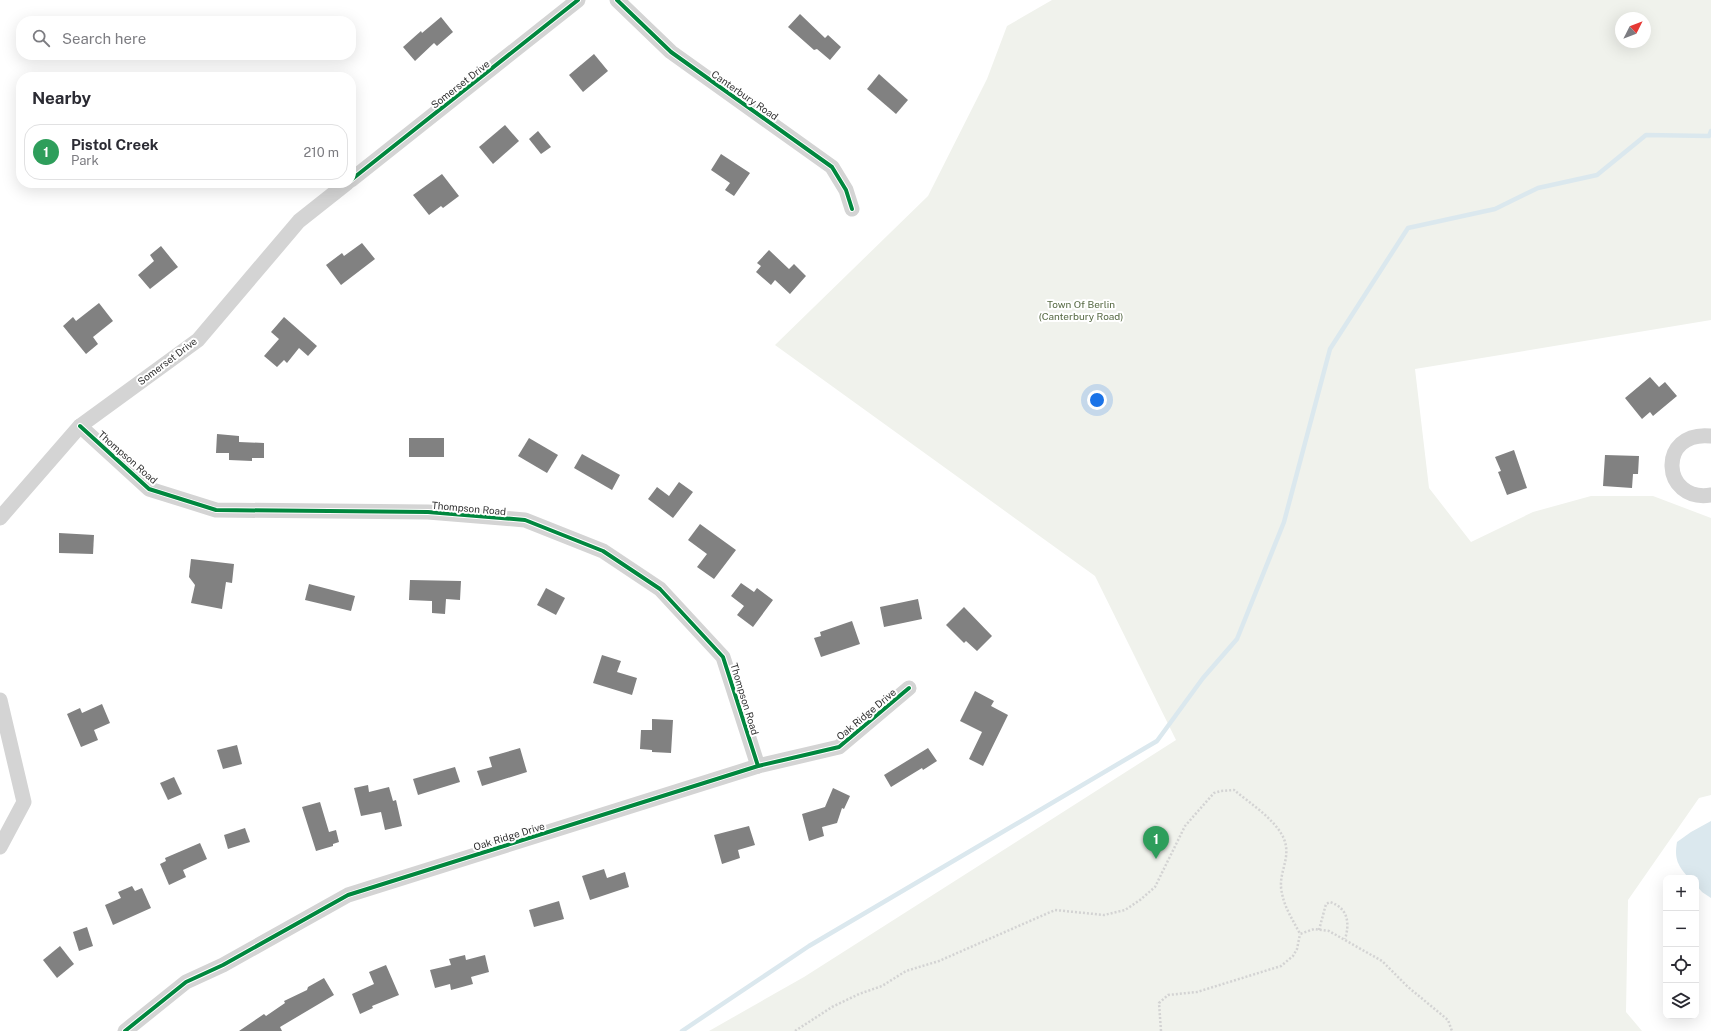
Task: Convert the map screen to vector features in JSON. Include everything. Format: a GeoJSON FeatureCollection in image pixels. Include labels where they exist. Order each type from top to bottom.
{"type":"FeatureCollection","features":[{"type":"Feature","properties":{"kind":"street","name":"Somerset Drive"},"geometry":{"type":"LineString","coordinates":[[356,176],[578,0]]}},
{"type":"Feature","properties":{"kind":"street","name":"Canterbury Road"},"geometry":{"type":"LineString","coordinates":[[617,0],[671,52],[832,167],[846,190],[852,209]]}},
{"type":"Feature","properties":{"kind":"street","name":"Somerset Drive"},"geometry":{"type":"LineString","coordinates":[[0,518],[80,426],[198,340],[299,220],[341,188]]}},
{"type":"Feature","properties":{"kind":"street","name":"Thompson Road"},"geometry":{"type":"LineString","coordinates":[[80,426],[149,489],[216,510],[428,512],[525,520],[603,551],[660,589],[723,657],[758,766]]}},
{"type":"Feature","properties":{"kind":"street"},"geometry":{"type":"LineString","coordinates":[[1711,436],[1701,435],[1689,438],[1677,449],[1672,457],[1671,467],[1673,476],[1680,485],[1690,493],[1704,496],[1711,495]]}},
{"type":"Feature","properties":{"kind":"street","name":"Oak Ridge Drive"},"geometry":{"type":"LineString","coordinates":[[125,1031],[186,982],[223,965],[348,895],[758,766],[839,747],[909,688]]}},
{"type":"Feature","properties":{"kind":"street"},"geometry":{"type":"LineString","coordinates":[[0,700],[24,802],[0,847]]}},
{"type":"Feature","properties":{"kind":"path"},"geometry":{"type":"LineString","coordinates":[[794,1031],[832,1007],[859,994],[882,986],[906,971],[939,961],[1055,910],[1104,915],[1125,910],[1155,887],[1185,826],[1214,793],[1234,790],[1275,824],[1284,838],[1287,852],[1281,885],[1283,903],[1300,934],[1297,949],[1293,956],[1281,966],[1197,992],[1168,995],[1160,1004],[1161,1031]]}},
{"type":"Feature","properties":{"kind":"path"},"geometry":{"type":"LineString","coordinates":[[1319,930],[1326,904],[1330,902],[1343,910],[1348,921],[1345,939]]}},
{"type":"Feature","properties":{"kind":"path"},"geometry":{"type":"LineString","coordinates":[[1300,934],[1314,929],[1333,933],[1382,961],[1408,987],[1448,1020],[1452,1031]]}},
{"type":"Feature","properties":{"kind":"green space","name":"Town Of Berlin (Canterbury Road)"},"geometry":{"type":"Polygon","coordinates":[[[1052,0],[1711,0],[1711,320],[1415,369],[1429,488],[1471,542],[1533,512],[1591,496],[1653,496],[1711,518],[1711,795],[1699,798],[1628,900],[1626,1012],[1642,1031],[709,1031],[804,977],[1176,740],[1095,576],[775,345],[928,196],[987,79],[1007,26],[1052,0]]]}},
{"type":"Feature","properties":{"kind":"shaded area"},"geometry":{"type":"Polygon","coordinates":[[[1711,821],[1711,898],[1699,888],[1699,875],[1686,875],[1678,862],[1676,853],[1677,842],[1711,821]]]}},
{"type":"Feature","properties":{"kind":"building"},"geometry":{"type":"Polygon","coordinates":[[[800,14],[825,38],[828,35],[841,47],[830,60],[817,49],[814,50],[788,27],[800,14]]]}},
{"type":"Feature","properties":{"kind":"building"},"geometry":{"type":"Polygon","coordinates":[[[441,17],[453,32],[437,46],[434,43],[415,61],[403,47],[421,31],[422,33],[441,17]]]}},
{"type":"Feature","properties":{"kind":"building"},"geometry":{"type":"Polygon","coordinates":[[[594,54],[608,71],[583,92],[569,75],[594,54]]]}},
{"type":"Feature","properties":{"kind":"building"},"geometry":{"type":"Polygon","coordinates":[[[879,74],[908,100],[896,114],[867,89],[879,74]]]}},
{"type":"Feature","properties":{"kind":"building"},"geometry":{"type":"Polygon","coordinates":[[[505,125],[519,141],[493,164],[479,147],[505,125]]]}},
{"type":"Feature","properties":{"kind":"building"},"geometry":{"type":"Polygon","coordinates":[[[538,131],[551,147],[541,154],[529,139],[538,131]]]}},
{"type":"Feature","properties":{"kind":"building"},"geometry":{"type":"Polygon","coordinates":[[[721,154],[750,173],[734,196],[725,190],[730,183],[711,170],[721,154]]]}},
{"type":"Feature","properties":{"kind":"building"},"geometry":{"type":"Polygon","coordinates":[[[442,174],[459,196],[443,208],[441,206],[429,215],[413,195],[442,174]]]}},
{"type":"Feature","properties":{"kind":"building"},"geometry":{"type":"Polygon","coordinates":[[[362,243],[375,259],[341,285],[326,265],[342,253],[344,256],[362,243]]]}},
{"type":"Feature","properties":{"kind":"building"},"geometry":{"type":"Polygon","coordinates":[[[161,246],[178,267],[150,289],[138,275],[154,261],[150,255],[161,246]]]}},
{"type":"Feature","properties":{"kind":"building"},"geometry":{"type":"Polygon","coordinates":[[[769,250],[789,269],[794,264],[806,276],[790,294],[775,280],[771,285],[756,272],[761,266],[757,263],[769,250]]]}},
{"type":"Feature","properties":{"kind":"building"},"geometry":{"type":"Polygon","coordinates":[[[99,303],[113,321],[93,337],[98,344],[86,354],[63,326],[73,317],[76,321],[99,303]]]}},
{"type":"Feature","properties":{"kind":"building"},"geometry":{"type":"Polygon","coordinates":[[[284,317],[317,346],[308,356],[299,348],[287,363],[284,360],[277,367],[264,356],[279,339],[271,332],[284,317]]]}},
{"type":"Feature","properties":{"kind":"building"},"geometry":{"type":"Polygon","coordinates":[[[1650,377],[1659,387],[1665,382],[1677,396],[1653,416],[1650,412],[1642,419],[1625,398],[1650,377]]]}},
{"type":"Feature","properties":{"kind":"building"},"geometry":{"type":"Polygon","coordinates":[[[217,434],[239,436],[239,442],[264,443],[264,458],[252,458],[252,461],[229,460],[229,453],[216,453],[217,434]]]}},
{"type":"Feature","properties":{"kind":"building"},"geometry":{"type":"Polygon","coordinates":[[[409,438],[444,438],[444,457],[409,457],[409,438]]]}},
{"type":"Feature","properties":{"kind":"building"},"geometry":{"type":"Polygon","coordinates":[[[529,438],[558,455],[547,473],[518,456],[529,438]]]}},
{"type":"Feature","properties":{"kind":"building"},"geometry":{"type":"Polygon","coordinates":[[[1514,450],[1527,488],[1507,495],[1498,472],[1501,471],[1495,457],[1514,450]]]}},
{"type":"Feature","properties":{"kind":"building"},"geometry":{"type":"Polygon","coordinates":[[[582,454],[620,475],[612,490],[574,468],[582,454]]]}},
{"type":"Feature","properties":{"kind":"building"},"geometry":{"type":"Polygon","coordinates":[[[1605,455],[1639,456],[1638,474],[1633,474],[1632,488],[1603,486],[1605,455]]]}},
{"type":"Feature","properties":{"kind":"building"},"geometry":{"type":"Polygon","coordinates":[[[679,482],[693,492],[673,518],[648,499],[657,487],[669,496],[679,482]]]}},
{"type":"Feature","properties":{"kind":"building"},"geometry":{"type":"Polygon","coordinates":[[[700,524],[736,550],[714,579],[697,567],[707,554],[688,540],[700,524]]]}},
{"type":"Feature","properties":{"kind":"building"},"geometry":{"type":"Polygon","coordinates":[[[59,533],[94,535],[93,554],[59,553],[59,533]]]}},
{"type":"Feature","properties":{"kind":"building"},"geometry":{"type":"Polygon","coordinates":[[[191,559],[234,564],[232,583],[226,582],[222,609],[191,603],[195,585],[189,577],[191,559]]]}},
{"type":"Feature","properties":{"kind":"building"},"geometry":{"type":"Polygon","coordinates":[[[410,580],[461,581],[460,600],[446,599],[445,614],[432,613],[432,601],[409,600],[410,580]]]}},
{"type":"Feature","properties":{"kind":"building"},"geometry":{"type":"Polygon","coordinates":[[[741,583],[754,592],[757,588],[773,600],[753,627],[737,615],[744,606],[731,596],[741,583]]]}},
{"type":"Feature","properties":{"kind":"building"},"geometry":{"type":"Polygon","coordinates":[[[309,584],[355,596],[351,611],[305,600],[309,584]]]}},
{"type":"Feature","properties":{"kind":"building"},"geometry":{"type":"Polygon","coordinates":[[[546,588],[565,598],[556,615],[537,605],[546,588]]]}},
{"type":"Feature","properties":{"kind":"building"},"geometry":{"type":"Polygon","coordinates":[[[918,599],[922,619],[884,627],[880,607],[918,599]]]}},
{"type":"Feature","properties":{"kind":"building"},"geometry":{"type":"Polygon","coordinates":[[[964,607],[992,636],[977,651],[966,641],[964,643],[946,625],[964,607]]]}},
{"type":"Feature","properties":{"kind":"building"},"geometry":{"type":"Polygon","coordinates":[[[852,621],[860,644],[821,657],[814,638],[821,636],[820,632],[852,621]]]}},
{"type":"Feature","properties":{"kind":"building"},"geometry":{"type":"Polygon","coordinates":[[[602,655],[621,661],[617,672],[637,678],[632,695],[593,683],[602,655]]]}},
{"type":"Feature","properties":{"kind":"building"},"geometry":{"type":"Polygon","coordinates":[[[975,691],[994,701],[991,706],[1008,715],[983,766],[969,759],[982,732],[960,721],[975,691]]]}},
{"type":"Feature","properties":{"kind":"building"},"geometry":{"type":"Polygon","coordinates":[[[102,704],[110,723],[94,730],[98,740],[81,747],[67,714],[80,708],[82,713],[102,704]]]}},
{"type":"Feature","properties":{"kind":"building"},"geometry":{"type":"Polygon","coordinates":[[[652,719],[673,720],[671,753],[652,752],[652,750],[640,749],[641,730],[652,730],[652,719]]]}},
{"type":"Feature","properties":{"kind":"building"},"geometry":{"type":"Polygon","coordinates":[[[237,745],[242,764],[223,769],[217,750],[237,745]]]}},
{"type":"Feature","properties":{"kind":"building"},"geometry":{"type":"Polygon","coordinates":[[[520,748],[527,772],[482,786],[477,771],[492,767],[489,757],[520,748]]]}},
{"type":"Feature","properties":{"kind":"building"},"geometry":{"type":"Polygon","coordinates":[[[928,748],[937,761],[923,770],[922,768],[891,787],[884,775],[928,748]]]}},
{"type":"Feature","properties":{"kind":"building"},"geometry":{"type":"Polygon","coordinates":[[[455,767],[460,782],[418,795],[413,779],[455,767]]]}},
{"type":"Feature","properties":{"kind":"building"},"geometry":{"type":"Polygon","coordinates":[[[174,777],[182,794],[168,800],[160,783],[174,777]]]}},
{"type":"Feature","properties":{"kind":"building"},"geometry":{"type":"Polygon","coordinates":[[[368,785],[369,792],[389,787],[393,801],[396,800],[402,826],[385,830],[381,812],[361,816],[354,788],[368,785]]]}},
{"type":"Feature","properties":{"kind":"building"},"geometry":{"type":"Polygon","coordinates":[[[833,788],[850,796],[844,809],[842,808],[837,823],[822,827],[824,836],[809,841],[802,814],[825,807],[833,788]]]}},
{"type":"Feature","properties":{"kind":"building"},"geometry":{"type":"Polygon","coordinates":[[[320,802],[329,832],[336,830],[339,842],[333,844],[333,846],[316,851],[302,807],[320,802]]]}},
{"type":"Feature","properties":{"kind":"building"},"geometry":{"type":"Polygon","coordinates":[[[749,826],[755,845],[738,850],[740,858],[722,864],[714,835],[749,826]]]}},
{"type":"Feature","properties":{"kind":"building"},"geometry":{"type":"Polygon","coordinates":[[[245,828],[250,842],[228,849],[224,835],[245,828]]]}},
{"type":"Feature","properties":{"kind":"building"},"geometry":{"type":"Polygon","coordinates":[[[200,843],[207,859],[183,870],[186,877],[169,885],[160,864],[166,861],[165,858],[200,843]]]}},
{"type":"Feature","properties":{"kind":"building"},"geometry":{"type":"Polygon","coordinates":[[[604,869],[607,878],[625,872],[629,887],[590,900],[582,876],[604,869]]]}},
{"type":"Feature","properties":{"kind":"building"},"geometry":{"type":"Polygon","coordinates":[[[132,886],[135,891],[142,888],[151,908],[113,925],[105,905],[121,898],[118,892],[132,886]]]}},
{"type":"Feature","properties":{"kind":"building"},"geometry":{"type":"Polygon","coordinates":[[[559,901],[564,919],[534,927],[529,910],[559,901]]]}},
{"type":"Feature","properties":{"kind":"building"},"geometry":{"type":"Polygon","coordinates":[[[87,927],[93,946],[79,951],[73,932],[87,927]]]}},
{"type":"Feature","properties":{"kind":"building"},"geometry":{"type":"Polygon","coordinates":[[[60,946],[74,964],[57,978],[43,960],[60,946]]]}},
{"type":"Feature","properties":{"kind":"building"},"geometry":{"type":"Polygon","coordinates":[[[465,955],[466,960],[485,955],[489,972],[471,977],[473,984],[451,990],[450,984],[435,988],[430,970],[451,965],[449,959],[465,955]]]}},
{"type":"Feature","properties":{"kind":"building"},"geometry":{"type":"Polygon","coordinates":[[[386,965],[399,995],[372,1006],[373,1008],[360,1014],[352,994],[374,984],[369,972],[386,965]]]}},
{"type":"Feature","properties":{"kind":"building"},"geometry":{"type":"Polygon","coordinates":[[[324,978],[334,995],[280,1027],[282,1031],[239,1031],[264,1014],[266,1016],[285,1003],[284,1001],[307,990],[308,987],[324,978]]]}},
{"type":"Feature","properties":{"kind":"waterway"},"geometry":{"type":"LineString","coordinates":[[682,1031],[809,946],[1157,741],[1203,678],[1237,639],[1284,522],[1330,349],[1408,228],[1495,209],[1538,188],[1597,175],[1646,135],[1709,136],[1711,131]]}},
{"type":"Feature","properties":{"kind":"cycle path"},"geometry":{"type":"LineString","coordinates":[[356,176],[578,0]]}},
{"type":"Feature","properties":{"kind":"cycle path"},"geometry":{"type":"LineString","coordinates":[[617,0],[671,52],[832,167],[846,190],[852,209]]}},
{"type":"Feature","properties":{"kind":"cycle path"},"geometry":{"type":"LineString","coordinates":[[80,426],[149,489],[216,510],[428,512],[525,520],[603,551],[660,589],[723,657],[758,766]]}},
{"type":"Feature","properties":{"kind":"cycle path"},"geometry":{"type":"LineString","coordinates":[[125,1031],[186,982],[223,965],[348,895],[758,766],[839,747],[909,688]]}},
{"type":"Feature","properties":{"kind":"place","name":"Pistol Creek"},"geometry":{"type":"Point","coordinates":[1156,859]}}]}
